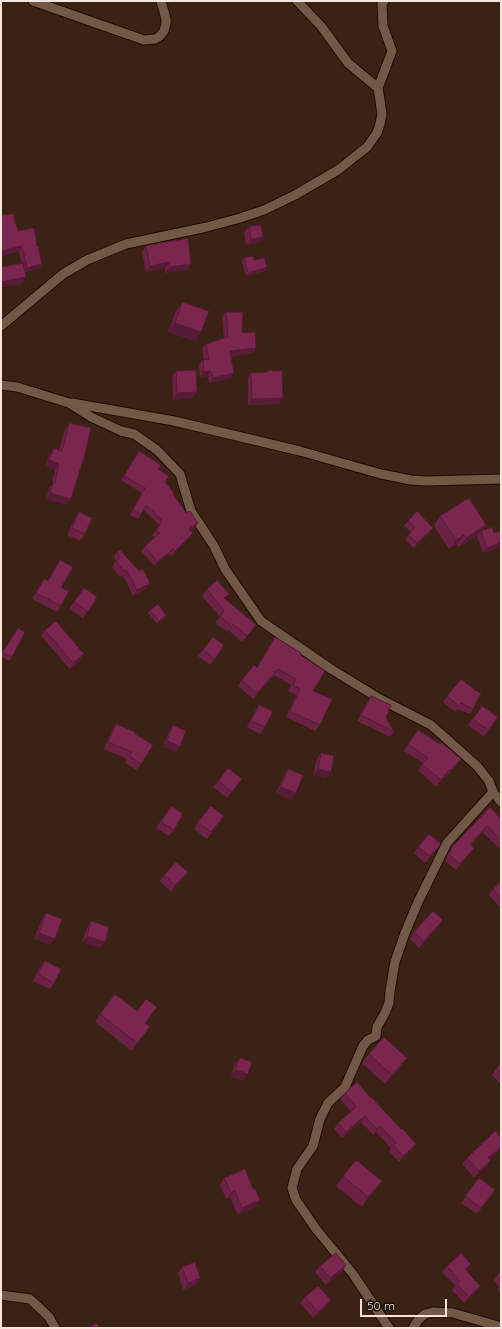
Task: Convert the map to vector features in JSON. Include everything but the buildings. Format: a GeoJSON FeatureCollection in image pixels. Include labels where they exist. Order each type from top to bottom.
{"type":"FeatureCollection","features":[{"type":"Feature","properties":{"kind":"street"},"geometry":{"type":"LineString","coordinates":[[33,1],[144,40],[155,39],[164,31],[166,19],[161,1]]}},
{"type":"Feature","properties":{"kind":"street"},"geometry":{"type":"LineString","coordinates":[[297,1],[321,26],[348,63],[378,88]]}},
{"type":"Feature","properties":{"kind":"street"},"geometry":{"type":"LineString","coordinates":[[1,326],[63,274],[87,260],[126,244],[207,227],[264,210],[295,195],[338,170],[367,147],[377,133],[382,114],[378,88],[392,51],[383,26],[382,1]]}},
{"type":"Feature","properties":{"kind":"street"},"geometry":{"type":"LineString","coordinates":[[1,385],[69,402],[174,421],[300,451],[381,474],[411,480],[433,481],[501,479]]}},
{"type":"Feature","properties":{"kind":"street"},"geometry":{"type":"LineString","coordinates":[[69,402],[91,417],[121,431],[134,434],[157,450],[180,474],[191,511],[214,546],[225,569],[261,621],[331,669],[380,699],[431,725],[477,766],[490,781],[493,792],[501,802]]}},
{"type":"Feature","properties":{"kind":"street"},"geometry":{"type":"LineString","coordinates":[[389,1328],[353,1274],[316,1229],[296,1200],[292,1188],[297,1169],[313,1146],[320,1119],[328,1103],[344,1087],[363,1046],[368,1040],[376,1036],[377,1027],[389,1003],[395,962],[405,933],[418,902],[447,843],[493,792]]}},
{"type":"Feature","properties":{"kind":"street"},"geometry":{"type":"LineString","coordinates":[[1,1295],[30,1299],[49,1317],[56,1328]]}},
{"type":"Feature","properties":{"kind":"street"},"geometry":{"type":"LineString","coordinates":[[413,1328],[419,1319],[425,1314],[433,1312],[453,1313],[501,1326]]}}]}
